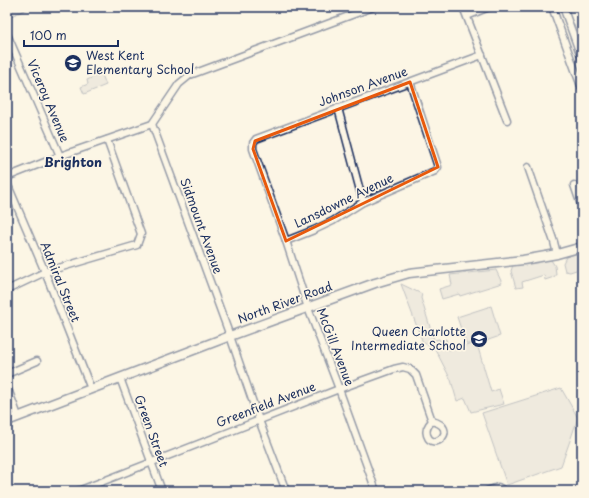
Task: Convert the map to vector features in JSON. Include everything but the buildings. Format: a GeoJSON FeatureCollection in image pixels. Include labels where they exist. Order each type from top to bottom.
{"type":"FeatureCollection","features":[{"type":"Feature","properties":{"kind":"main road","name":"North River Road"},"geometry":{"type":"LineString","coordinates":[[7,421],[230,336],[376,283],[409,273],[511,261],[557,254],[582,247]]}},
{"type":"Feature","properties":{"kind":"street"},"geometry":{"type":"LineString","coordinates":[[463,7],[508,120]]}},
{"type":"Feature","properties":{"kind":"street"},"geometry":{"type":"LineString","coordinates":[[466,16],[489,7]]}},
{"type":"Feature","properties":{"kind":"street"},"geometry":{"type":"LineString","coordinates":[[552,7],[582,88]]}},
{"type":"Feature","properties":{"kind":"street"},"geometry":{"type":"LineString","coordinates":[[563,7],[582,59]]}},
{"type":"Feature","properties":{"kind":"street"},"geometry":{"type":"LineString","coordinates":[[7,177],[60,156],[152,124],[179,84],[190,75],[370,8]]}},
{"type":"Feature","properties":{"kind":"street","name":"Viceroy Avenue"},"geometry":{"type":"LineString","coordinates":[[7,34],[60,156]]}},
{"type":"Feature","properties":{"kind":"street","name":"Johnson Avenue"},"geometry":{"type":"LineString","coordinates":[[253,143],[256,139],[482,54]]}},
{"type":"Feature","properties":{"kind":"street","name":"Lansdowne Avenue"},"geometry":{"type":"LineString","coordinates":[[286,241],[326,224],[363,202],[435,171],[438,168],[410,82]]}},
{"type":"Feature","properties":{"kind":"street"},"geometry":{"type":"LineString","coordinates":[[338,108],[363,202]]}},
{"type":"Feature","properties":{"kind":"street","name":"Sidmount Avenue"},"geometry":{"type":"LineString","coordinates":[[152,124],[286,491]]}},
{"type":"Feature","properties":{"kind":"street"},"geometry":{"type":"LineString","coordinates":[[7,290],[45,272],[137,245],[141,234],[107,140]]}},
{"type":"Feature","properties":{"kind":"street","name":"McGill Avenue"},"geometry":{"type":"LineString","coordinates":[[253,143],[253,149],[308,308],[376,491]]}},
{"type":"Feature","properties":{"kind":"street"},"geometry":{"type":"LineString","coordinates":[[528,167],[557,254]]}},
{"type":"Feature","properties":{"kind":"street","name":"Admiral Street"},"geometry":{"type":"LineString","coordinates":[[7,183],[45,272],[91,389]]}},
{"type":"Feature","properties":{"kind":"street"},"geometry":{"type":"LineString","coordinates":[[574,185],[582,208]]}},
{"type":"Feature","properties":{"kind":"street"},"geometry":{"type":"LineString","coordinates":[[7,374],[37,361]]}},
{"type":"Feature","properties":{"kind":"street","name":"Greenfield Avenue"},"geometry":{"type":"LineString","coordinates":[[78,491],[339,389],[403,367],[410,368],[416,375],[432,421]]}},
{"type":"Feature","properties":{"kind":"street","name":"Green Street"},"geometry":{"type":"LineString","coordinates":[[120,378],[162,491]]}},
{"type":"Feature","properties":{"kind":"street"},"geometry":{"type":"LineString","coordinates":[[7,386],[18,416]]}},
{"type":"Feature","properties":{"kind":"street"},"geometry":{"type":"LineString","coordinates":[[487,491],[498,487],[503,490]]}},
{"type":"Feature","properties":{"kind":"highlighted area"},"geometry":{"type":"Polygon","coordinates":[[[410,82],[438,167],[286,241],[253,149],[255,141],[410,82]]]}},
{"type":"Feature","properties":{"kind":"shaded area"},"geometry":{"type":"Polygon","coordinates":[[[7,7],[32,7],[11,16],[7,7]]]}},
{"type":"Feature","properties":{"kind":"shaded area"},"geometry":{"type":"Polygon","coordinates":[[[101,72],[106,85],[84,94],[81,87],[88,84],[87,80],[101,72]]]}},
{"type":"Feature","properties":{"kind":"shaded area"},"geometry":{"type":"Polygon","coordinates":[[[582,252],[582,268],[570,272],[565,271],[563,263],[566,257],[582,252]]]}},
{"type":"Feature","properties":{"kind":"shaded area"},"geometry":{"type":"Polygon","coordinates":[[[546,258],[551,260],[555,266],[556,274],[554,277],[545,280],[544,275],[522,282],[523,287],[516,288],[511,271],[513,265],[546,258]]]}},
{"type":"Feature","properties":{"kind":"shaded area"},"geometry":{"type":"Polygon","coordinates":[[[496,270],[502,283],[460,296],[459,294],[442,299],[439,289],[452,285],[450,275],[496,270]]]}},
{"type":"Feature","properties":{"kind":"shaded area"},"geometry":{"type":"Polygon","coordinates":[[[401,284],[422,294],[421,298],[434,340],[439,339],[440,341],[446,339],[449,350],[473,344],[466,344],[457,317],[491,306],[500,336],[477,344],[491,392],[499,389],[504,404],[471,412],[465,398],[457,401],[451,380],[434,347],[423,343],[401,284]]]}},
{"type":"Feature","properties":{"kind":"shaded area"},"geometry":{"type":"Polygon","coordinates":[[[561,388],[578,418],[561,466],[507,485],[482,413],[561,388]]]}},
{"type":"Feature","properties":{"kind":"place","name":"West Kent Elementary School"},"geometry":{"type":"Point","coordinates":[73,63]}},
{"type":"Feature","properties":{"kind":"place","name":"Queen Charlotte Intermediate School"},"geometry":{"type":"Point","coordinates":[479,339]}},
{"type":"Feature","properties":{"kind":"district","name":"Brighton"},"geometry":{"type":"Point","coordinates":[73,162]}}]}
